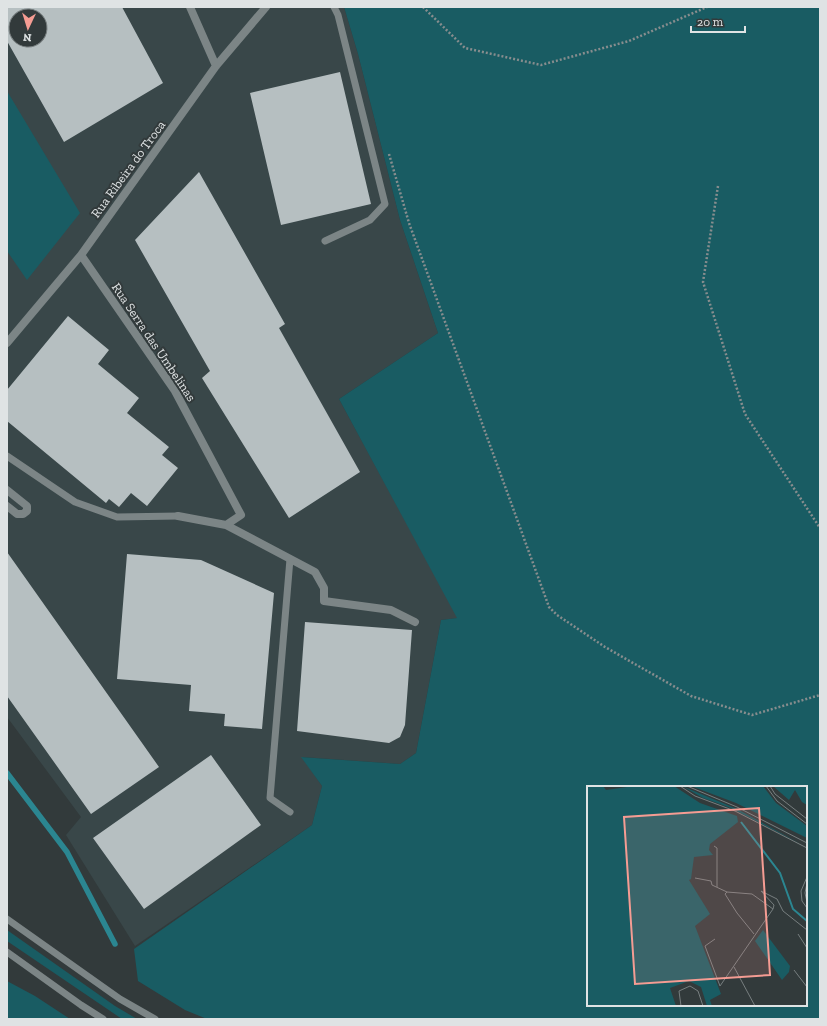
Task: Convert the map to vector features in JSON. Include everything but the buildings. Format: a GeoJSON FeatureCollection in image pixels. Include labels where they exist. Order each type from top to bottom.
{"type":"FeatureCollection","features":[{"type":"Feature","properties":{"kind":"street"},"geometry":{"type":"LineString","coordinates":[[190,7],[216,66]]}},
{"type":"Feature","properties":{"kind":"street","name":"Rua Ribeira do Troca"},"geometry":{"type":"LineString","coordinates":[[7,343],[80,255],[216,66],[266,7]]}},
{"type":"Feature","properties":{"kind":"street","name":"Rua Serra das Umbelinas"},"geometry":{"type":"LineString","coordinates":[[80,255],[175,391],[241,515],[226,525]]}},
{"type":"Feature","properties":{"kind":"street"},"geometry":{"type":"LineString","coordinates":[[7,490],[27,506],[27,511],[23,514],[17,514],[7,506]]}},
{"type":"Feature","properties":{"kind":"street"},"geometry":{"type":"LineString","coordinates":[[178,516],[226,525],[315,572],[324,588],[324,601],[391,610],[415,622]]}},
{"type":"Feature","properties":{"kind":"lane"},"geometry":{"type":"LineString","coordinates":[[325,241],[370,220],[385,204],[338,15],[334,7]]}},
{"type":"Feature","properties":{"kind":"lane"},"geometry":{"type":"LineString","coordinates":[[7,456],[75,502],[117,517],[178,516]]}},
{"type":"Feature","properties":{"kind":"lane"},"geometry":{"type":"LineString","coordinates":[[290,559],[270,798],[290,812]]}},
{"type":"Feature","properties":{"kind":"lane"},"geometry":{"type":"LineString","coordinates":[[7,919],[120,999],[155,1019]]}},
{"type":"Feature","properties":{"kind":"lane"},"geometry":{"type":"LineString","coordinates":[[7,952],[80,1005],[103,1019]]}},
{"type":"Feature","properties":{"kind":"path"},"geometry":{"type":"LineString","coordinates":[[423,7],[465,48],[541,66],[629,41],[707,7]]}},
{"type":"Feature","properties":{"kind":"path"},"geometry":{"type":"LineString","coordinates":[[388,154],[412,231],[549,607],[605,647],[691,696],[752,715],[820,695]]}},
{"type":"Feature","properties":{"kind":"path"},"geometry":{"type":"LineString","coordinates":[[718,186],[703,282],[745,414],[820,528]]}},
{"type":"Feature","properties":{"kind":"shaded area"},"geometry":{"type":"Polygon","coordinates":[[[7,7],[344,7],[358,54],[400,220],[438,333],[339,399],[458,618],[441,620],[416,753],[400,764],[302,757],[322,786],[312,825],[135,946],[66,835],[81,817],[7,717],[7,7]]]}},
{"type":"Feature","properties":{"kind":"shaded area"},"geometry":{"type":"Polygon","coordinates":[[[344,7],[820,7],[820,1019],[207,1019],[185,1010],[138,981],[134,949],[312,825],[322,786],[301,757],[400,764],[416,753],[441,620],[457,618],[339,399],[438,333],[400,220],[358,54],[344,7]]]}},
{"type":"Feature","properties":{"kind":"shaded area"},"geometry":{"type":"Polygon","coordinates":[[[7,91],[80,213],[27,280],[7,251],[7,91]]]}},
{"type":"Feature","properties":{"kind":"shaded area"},"geometry":{"type":"Polygon","coordinates":[[[7,930],[115,1006],[137,1019],[122,1019],[7,941],[7,930]]]}},
{"type":"Feature","properties":{"kind":"shaded area"},"geometry":{"type":"Polygon","coordinates":[[[7,981],[35,996],[70,1019],[7,1019],[7,981]]]}},
{"type":"Feature","properties":{"kind":"waterway"},"geometry":{"type":"LineString","coordinates":[[7,773],[67,852],[115,944]]}}]}
